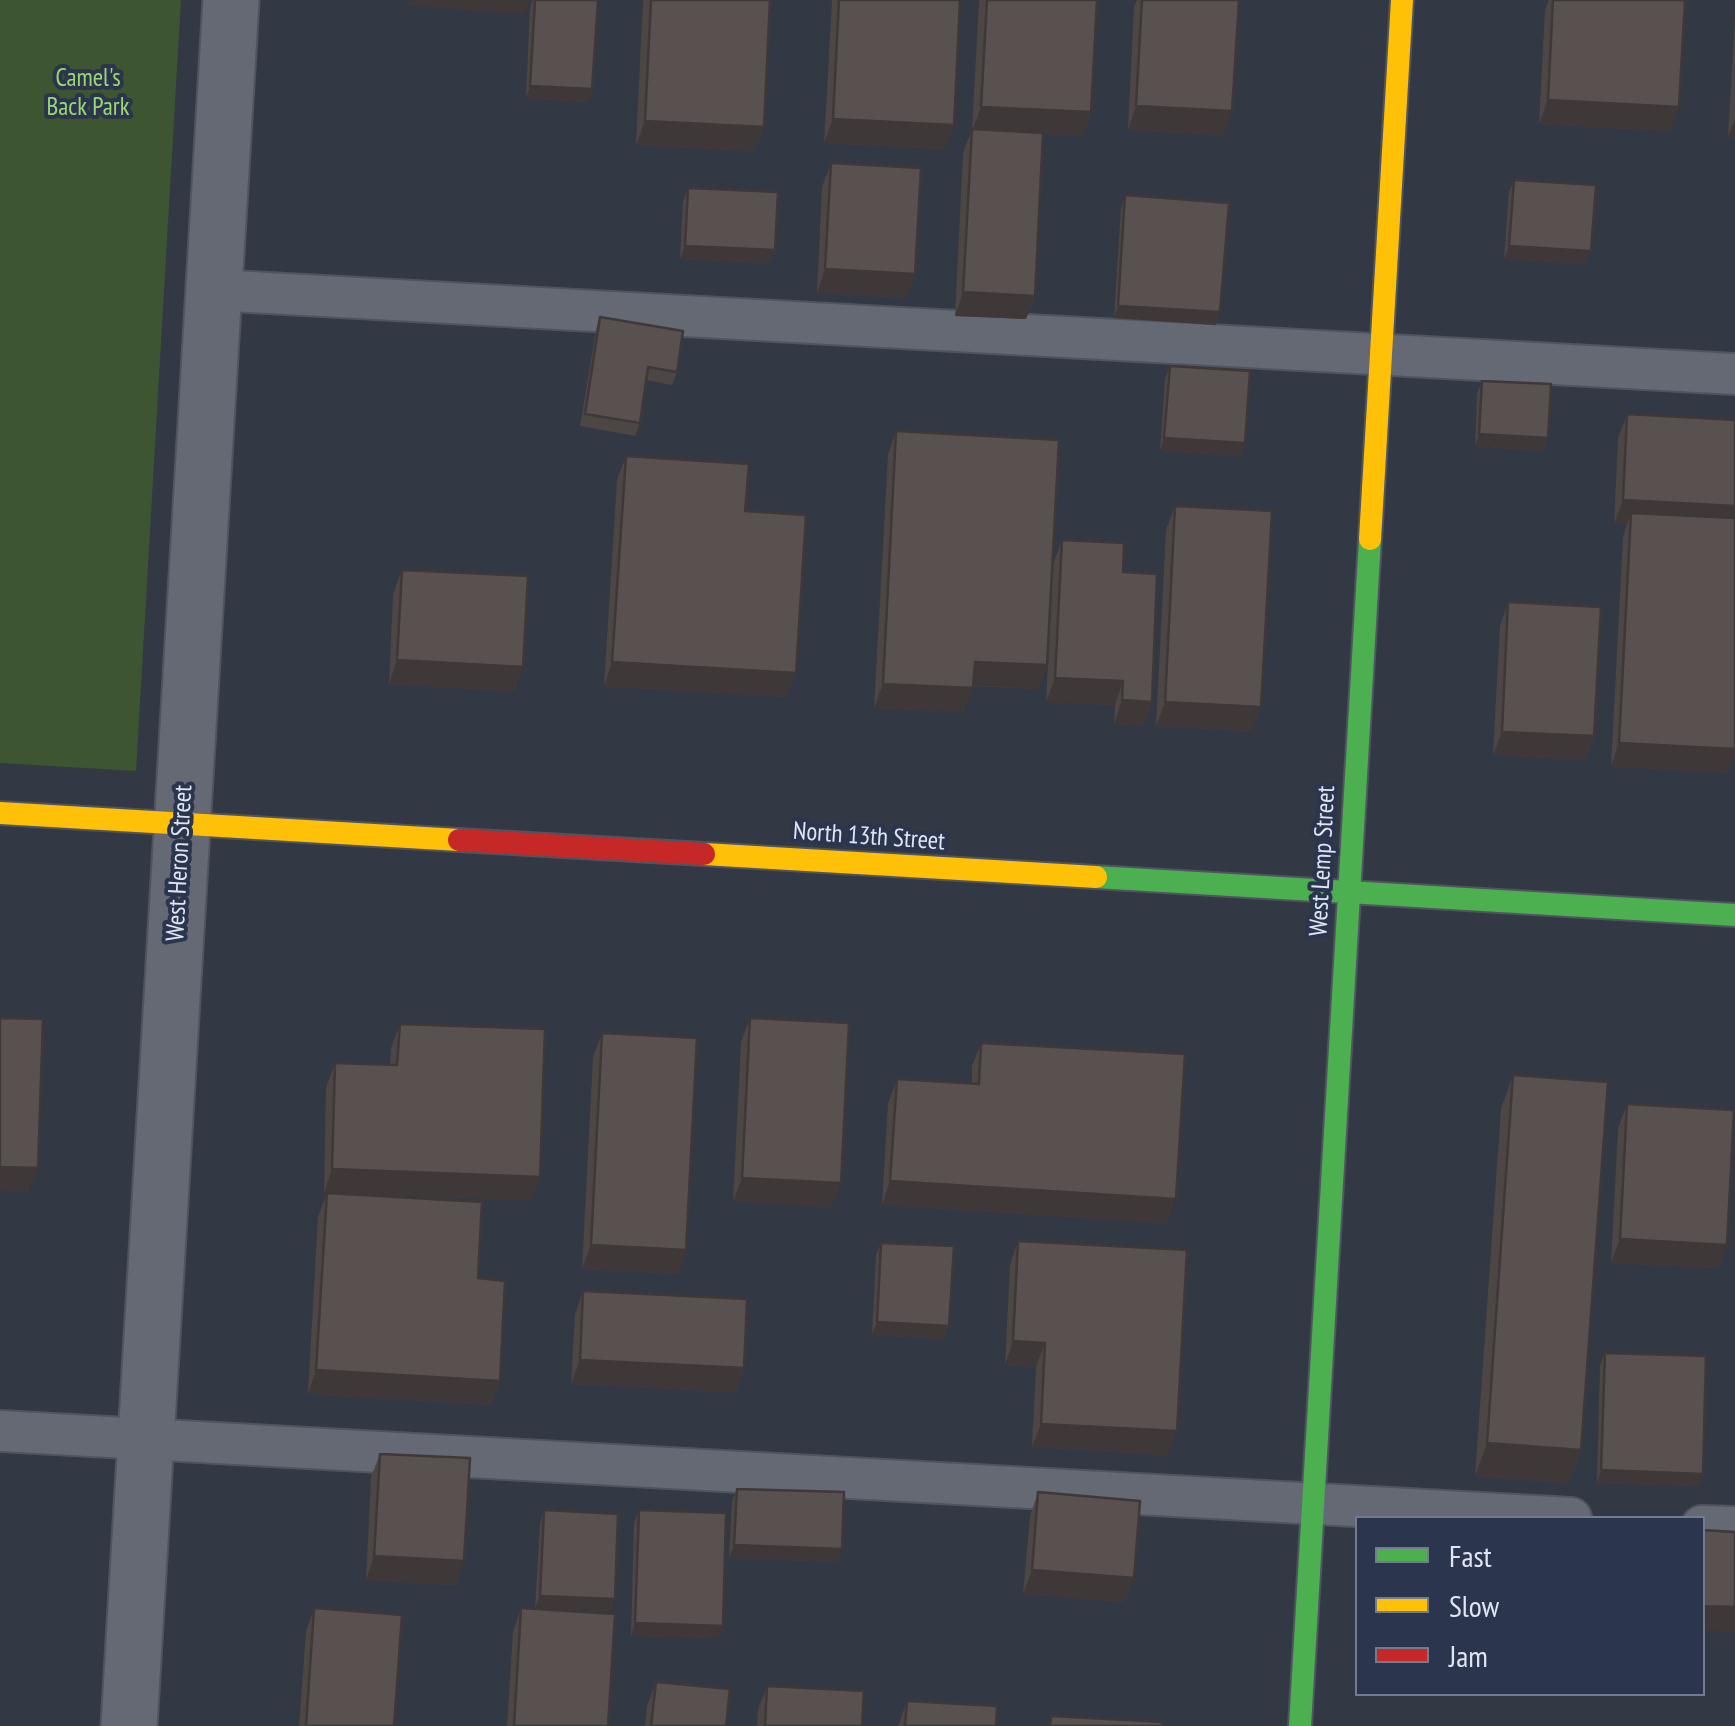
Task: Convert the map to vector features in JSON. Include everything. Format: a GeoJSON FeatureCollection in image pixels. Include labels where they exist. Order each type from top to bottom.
{"type":"FeatureCollection","features":[{"type":"Feature","properties":{"kind":"street","name":"West Heron Street"},"geometry":{"type":"LineString","coordinates":[[129,1726],[231,0]]}},
{"type":"Feature","properties":{"kind":"street","name":"West Lemp Street"},"geometry":{"type":"LineString","coordinates":[[1300,1726],[1402,0]]}},
{"type":"Feature","properties":{"kind":"street","name":"North 13th Street"},"geometry":{"type":"LineString","coordinates":[[0,813],[1735,915]]}},
{"type":"Feature","properties":{"kind":"lane"},"geometry":{"type":"LineString","coordinates":[[214,290],[1735,374]]}},
{"type":"Feature","properties":{"kind":"lane"},"geometry":{"type":"LineString","coordinates":[[0,1431],[1529,1516]]}},
{"type":"Feature","properties":{"kind":"lane"},"geometry":{"type":"LineString","coordinates":[[1705,1526],[1735,1528]]}},
{"type":"Feature","properties":{"kind":"green space","name":"Camel's Back Park"},"geometry":{"type":"Polygon","coordinates":[[[0,0],[181,0],[136,771],[0,763],[0,0]]]}},
{"type":"Feature","properties":{"kind":"building"},"geometry":{"type":"Polygon","coordinates":[[[535,0],[598,0],[592,89],[530,86],[535,0]]]}},
{"type":"Feature","properties":{"kind":"building"},"geometry":{"type":"Polygon","coordinates":[[[651,0],[770,0],[764,127],[645,121],[651,0]]]}},
{"type":"Feature","properties":{"kind":"building"},"geometry":{"type":"Polygon","coordinates":[[[839,0],[960,0],[954,125],[833,119],[839,0]]]}},
{"type":"Feature","properties":{"kind":"building"},"geometry":{"type":"Polygon","coordinates":[[[987,0],[1097,0],[1091,112],[981,107],[987,0]]]}},
{"type":"Feature","properties":{"kind":"building"},"geometry":{"type":"Polygon","coordinates":[[[1142,0],[1239,0],[1232,111],[1136,106],[1142,0]]]}},
{"type":"Feature","properties":{"kind":"building"},"geometry":{"type":"Polygon","coordinates":[[[1553,0],[1685,0],[1679,107],[1548,100],[1553,0]]]}},
{"type":"Feature","properties":{"kind":"building"},"geometry":{"type":"Polygon","coordinates":[[[972,129],[1043,133],[1035,296],[963,292],[972,129]]]}},
{"type":"Feature","properties":{"kind":"building"},"geometry":{"type":"Polygon","coordinates":[[[831,163],[921,168],[915,274],[825,269],[831,163]]]}},
{"type":"Feature","properties":{"kind":"building"},"geometry":{"type":"Polygon","coordinates":[[[1514,180],[1596,185],[1591,251],[1509,246],[1514,180]]]}},
{"type":"Feature","properties":{"kind":"building"},"geometry":{"type":"Polygon","coordinates":[[[688,188],[778,192],[775,250],[685,246],[688,188]]]}},
{"type":"Feature","properties":{"kind":"building"},"geometry":{"type":"Polygon","coordinates":[[[1125,195],[1229,203],[1220,312],[1118,306],[1125,195]]]}},
{"type":"Feature","properties":{"kind":"building"},"geometry":{"type":"Polygon","coordinates":[[[600,317],[683,331],[677,372],[648,367],[640,423],[585,414],[600,317]]]}},
{"type":"Feature","properties":{"kind":"building"},"geometry":{"type":"Polygon","coordinates":[[[1170,366],[1250,371],[1245,443],[1164,438],[1170,366]]]}},
{"type":"Feature","properties":{"kind":"building"},"geometry":{"type":"Polygon","coordinates":[[[1482,381],[1551,384],[1548,438],[1479,434],[1482,381]]]}},
{"type":"Feature","properties":{"kind":"building"},"geometry":{"type":"Polygon","coordinates":[[[1627,414],[1735,420],[1735,506],[1623,500],[1627,414]]]}},
{"type":"Feature","properties":{"kind":"building"},"geometry":{"type":"Polygon","coordinates":[[[896,431],[1059,440],[1047,665],[975,662],[973,688],[883,684],[896,431]]]}},
{"type":"Feature","properties":{"kind":"building"},"geometry":{"type":"Polygon","coordinates":[[[626,456],[749,464],[745,511],[806,515],[796,673],[612,662],[626,456]]]}},
{"type":"Feature","properties":{"kind":"building"},"geometry":{"type":"Polygon","coordinates":[[[1175,506],[1272,511],[1261,707],[1165,702],[1175,506]]]}},
{"type":"Feature","properties":{"kind":"building"},"geometry":{"type":"Polygon","coordinates":[[[1631,513],[1735,518],[1735,749],[1619,743],[1631,513]]]}},
{"type":"Feature","properties":{"kind":"building"},"geometry":{"type":"Polygon","coordinates":[[[1062,540],[1124,543],[1123,572],[1157,574],[1152,702],[1122,700],[1123,681],[1055,678],[1062,540]]]}},
{"type":"Feature","properties":{"kind":"building"},"geometry":{"type":"Polygon","coordinates":[[[402,570],[528,576],[523,667],[397,660],[402,570]]]}},
{"type":"Feature","properties":{"kind":"building"},"geometry":{"type":"Polygon","coordinates":[[[1508,602],[1601,607],[1594,736],[1502,732],[1508,602]]]}},
{"type":"Feature","properties":{"kind":"building"},"geometry":{"type":"Polygon","coordinates":[[[0,1018],[43,1019],[38,1168],[0,1167],[0,1018]]]}},
{"type":"Feature","properties":{"kind":"building"},"geometry":{"type":"Polygon","coordinates":[[[750,1018],[849,1023],[841,1183],[742,1178],[750,1018]]]}},
{"type":"Feature","properties":{"kind":"building"},"geometry":{"type":"Polygon","coordinates":[[[400,1024],[545,1029],[540,1177],[332,1169],[335,1063],[397,1065],[400,1024]]]}},
{"type":"Feature","properties":{"kind":"building"},"geometry":{"type":"Polygon","coordinates":[[[602,1033],[697,1038],[686,1250],[591,1245],[602,1033]]]}},
{"type":"Feature","properties":{"kind":"building"},"geometry":{"type":"Polygon","coordinates":[[[981,1043],[1185,1054],[1176,1199],[890,1181],[897,1079],[979,1084],[981,1043]]]}},
{"type":"Feature","properties":{"kind":"building"},"geometry":{"type":"Polygon","coordinates":[[[1513,1075],[1608,1082],[1581,1450],[1487,1443],[1513,1075]]]}},
{"type":"Feature","properties":{"kind":"building"},"geometry":{"type":"Polygon","coordinates":[[[1627,1104],[1734,1110],[1727,1245],[1620,1239],[1627,1104]]]}},
{"type":"Feature","properties":{"kind":"building"},"geometry":{"type":"Polygon","coordinates":[[[327,1193],[482,1202],[478,1278],[505,1281],[500,1381],[316,1370],[327,1193]]]}},
{"type":"Feature","properties":{"kind":"building"},"geometry":{"type":"Polygon","coordinates":[[[1018,1241],[1187,1250],[1177,1431],[1041,1424],[1045,1343],[1013,1341],[1018,1241]]]}},
{"type":"Feature","properties":{"kind":"building"},"geometry":{"type":"Polygon","coordinates":[[[881,1243],[954,1246],[949,1326],[877,1322],[881,1243]]]}},
{"type":"Feature","properties":{"kind":"building"},"geometry":{"type":"Polygon","coordinates":[[[583,1291],[747,1299],[744,1368],[580,1360],[583,1291]]]}},
{"type":"Feature","properties":{"kind":"building"},"geometry":{"type":"Polygon","coordinates":[[[1605,1353],[1706,1356],[1703,1474],[1601,1470],[1605,1353]]]}},
{"type":"Feature","properties":{"kind":"building"},"geometry":{"type":"Polygon","coordinates":[[[380,1454],[470,1458],[464,1561],[374,1556],[380,1454]]]}},
{"type":"Feature","properties":{"kind":"building"},"geometry":{"type":"Polygon","coordinates":[[[737,1489],[844,1492],[842,1549],[734,1545],[737,1489]]]}},
{"type":"Feature","properties":{"kind":"building"},"geometry":{"type":"Polygon","coordinates":[[[1038,1492],[1140,1501],[1134,1578],[1032,1570],[1038,1492]]]}},
{"type":"Feature","properties":{"kind":"building"},"geometry":{"type":"Polygon","coordinates":[[[544,1510],[618,1514],[615,1599],[540,1596],[544,1510]]]}},
{"type":"Feature","properties":{"kind":"building"},"geometry":{"type":"Polygon","coordinates":[[[639,1510],[726,1513],[723,1626],[635,1623],[639,1510]]]}},
{"type":"Feature","properties":{"kind":"building"},"geometry":{"type":"Polygon","coordinates":[[[1705,1530],[1735,1532],[1735,1607],[1705,1606],[1705,1530]]]}},
{"type":"Feature","properties":{"kind":"building"},"geometry":{"type":"Polygon","coordinates":[[[314,1608],[402,1615],[394,1726],[306,1726],[314,1608]]]}},
{"type":"Feature","properties":{"kind":"building"},"geometry":{"type":"Polygon","coordinates":[[[521,1608],[615,1614],[608,1726],[514,1726],[521,1608]]]}},
{"type":"Feature","properties":{"kind":"building"},"geometry":{"type":"Polygon","coordinates":[[[656,1682],[730,1689],[726,1726],[651,1726],[656,1682]]]}},
{"type":"Feature","properties":{"kind":"building"},"geometry":{"type":"Polygon","coordinates":[[[767,1686],[864,1691],[862,1726],[765,1726],[767,1686]]]}},
{"type":"Feature","properties":{"kind":"building"},"geometry":{"type":"Polygon","coordinates":[[[907,1701],[997,1706],[996,1726],[905,1726],[907,1701]]]}},
{"type":"Feature","properties":{"kind":"building"},"geometry":{"type":"Polygon","coordinates":[[[1051,1716],[1162,1722],[1162,1726],[1050,1726],[1051,1716]]]}},
{"type":"Feature","properties":{"kind":"traffic: fast"},"geometry":{"type":"LineString","coordinates":[[1300,1726],[1370,539]]}},
{"type":"Feature","properties":{"kind":"traffic: fast"},"geometry":{"type":"LineString","coordinates":[[1096,877],[1735,915]]}},
{"type":"Feature","properties":{"kind":"traffic: slow"},"geometry":{"type":"LineString","coordinates":[[1370,539],[1402,0]]}},
{"type":"Feature","properties":{"kind":"traffic: slow"},"geometry":{"type":"LineString","coordinates":[[0,813],[459,840]]}},
{"type":"Feature","properties":{"kind":"traffic: slow"},"geometry":{"type":"LineString","coordinates":[[704,854],[1096,877]]}},
{"type":"Feature","properties":{"kind":"traffic: jam"},"geometry":{"type":"LineString","coordinates":[[459,840],[704,854]]}}]}
